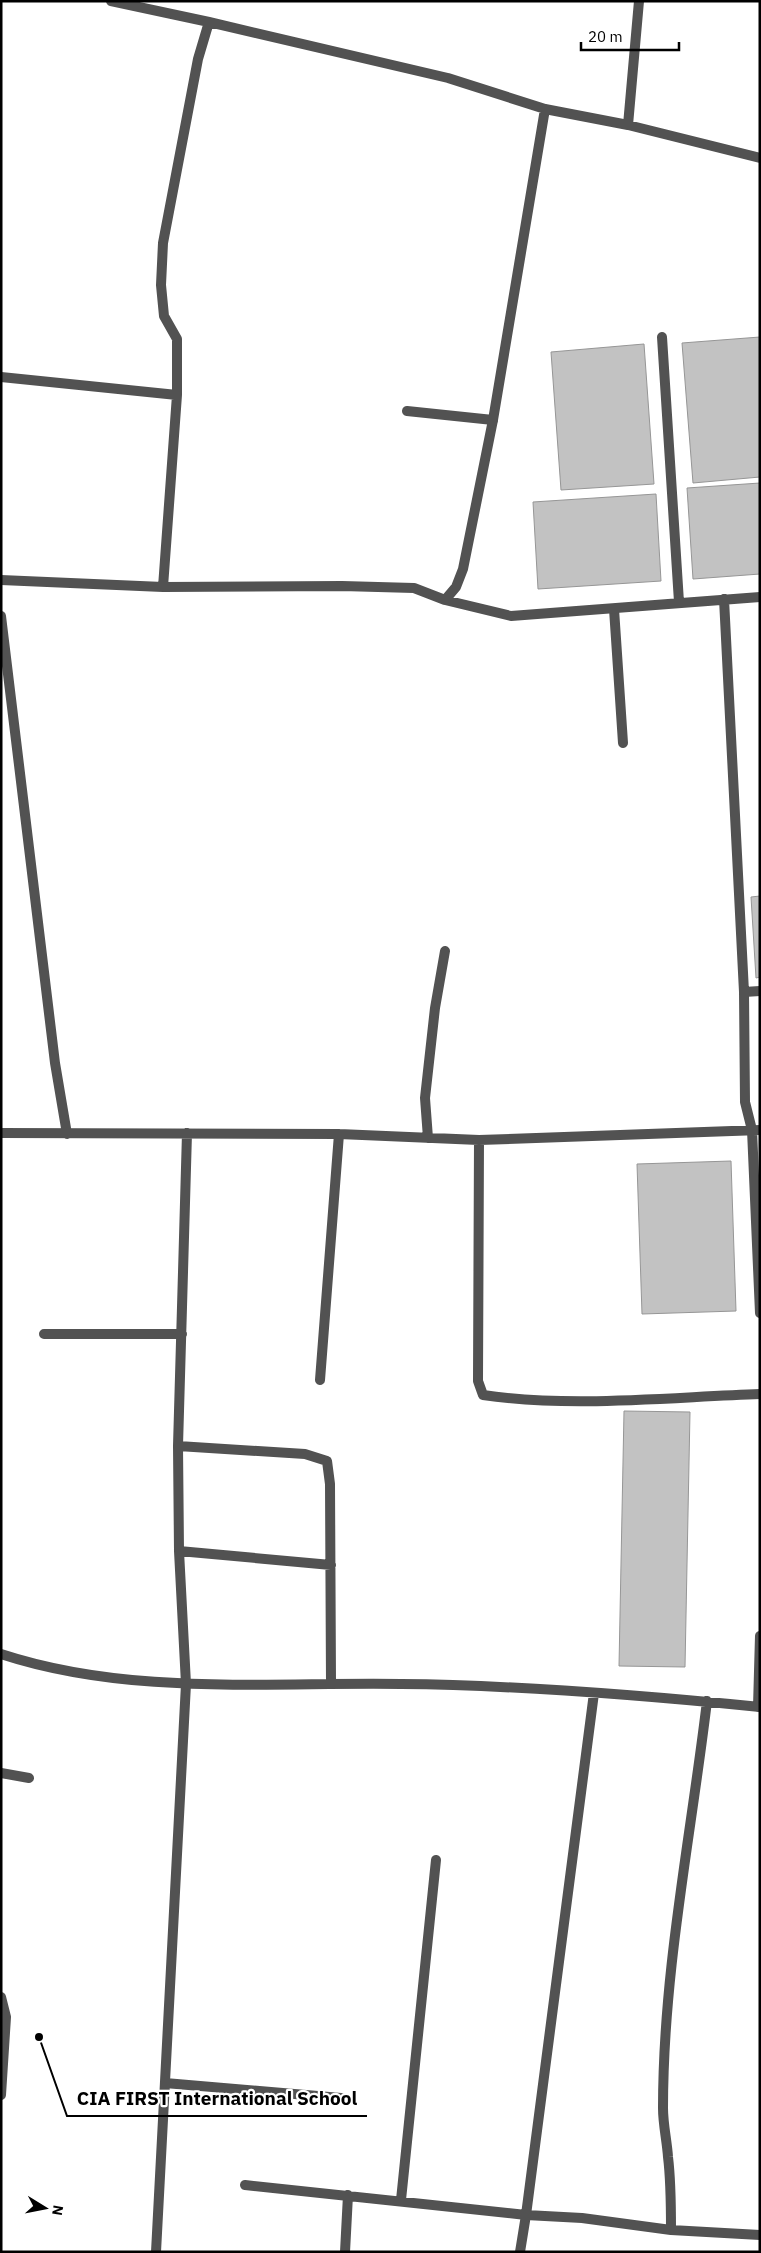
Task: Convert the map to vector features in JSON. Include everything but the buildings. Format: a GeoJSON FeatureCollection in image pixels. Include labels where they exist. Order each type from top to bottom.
{"type":"FeatureCollection","features":[{"type":"Feature","properties":{"kind":"street"},"geometry":{"type":"LineString","coordinates":[[111,1],[448,78],[545,109],[628,125],[760,158]]}},
{"type":"Feature","properties":{"kind":"street"},"geometry":{"type":"LineString","coordinates":[[628,125],[639,1]]}},
{"type":"Feature","properties":{"kind":"street"},"geometry":{"type":"LineString","coordinates":[[163,587],[177,395],[177,340],[164,316],[161,285],[162,243],[198,59],[209,22]]}},
{"type":"Feature","properties":{"kind":"street"},"geometry":{"type":"LineString","coordinates":[[445,600],[456,588],[463,569],[493,420],[545,109]]}},
{"type":"Feature","properties":{"kind":"street"},"geometry":{"type":"LineString","coordinates":[[662,337],[679,602]]}},
{"type":"Feature","properties":{"kind":"street"},"geometry":{"type":"LineString","coordinates":[[1,377],[177,395]]}},
{"type":"Feature","properties":{"kind":"street"},"geometry":{"type":"LineString","coordinates":[[407,411],[493,420]]}},
{"type":"Feature","properties":{"kind":"street"},"geometry":{"type":"LineString","coordinates":[[1,580],[163,587],[342,586],[414,588],[445,600],[511,616],[760,597]]}},
{"type":"Feature","properties":{"kind":"street"},"geometry":{"type":"LineString","coordinates":[[724,599],[744,992],[746,1102],[756,1130],[760,1313]]}},
{"type":"Feature","properties":{"kind":"street"},"geometry":{"type":"LineString","coordinates":[[614,609],[623,743]]}},
{"type":"Feature","properties":{"kind":"street"},"geometry":{"type":"LineString","coordinates":[[1,616],[54,1053],[67,1134]]}},
{"type":"Feature","properties":{"kind":"street"},"geometry":{"type":"LineString","coordinates":[[428,1138],[425,1098],[435,1008],[445,951]]}},
{"type":"Feature","properties":{"kind":"street"},"geometry":{"type":"LineString","coordinates":[[744,992],[760,991]]}},
{"type":"Feature","properties":{"kind":"street"},"geometry":{"type":"LineString","coordinates":[[1,1133],[339,1134],[479,1140],[756,1130]]}},
{"type":"Feature","properties":{"kind":"street"},"geometry":{"type":"LineString","coordinates":[[156,2252],[186,1684],[180,1551],[178,1446],[187,1134]]}},
{"type":"Feature","properties":{"kind":"street"},"geometry":{"type":"LineString","coordinates":[[320,1380],[339,1134]]}},
{"type":"Feature","properties":{"kind":"street"},"geometry":{"type":"LineString","coordinates":[[479,1140],[478,1381],[483,1395],[514,1400],[605,1400],[760,1394]]}},
{"type":"Feature","properties":{"kind":"street"},"geometry":{"type":"LineString","coordinates":[[44,1334],[182,1334]]}},
{"type":"Feature","properties":{"kind":"street"},"geometry":{"type":"LineString","coordinates":[[178,1446],[305,1454],[327,1461],[330,1484],[331,1683]]}},
{"type":"Feature","properties":{"kind":"street"},"geometry":{"type":"LineString","coordinates":[[180,1551],[331,1565]]}},
{"type":"Feature","properties":{"kind":"street"},"geometry":{"type":"LineString","coordinates":[[1,1654],[58,1670],[109,1678],[186,1684],[487,1685],[708,1700],[759,1707],[760,1636]]}},
{"type":"Feature","properties":{"kind":"street"},"geometry":{"type":"LineString","coordinates":[[520,2252],[594,1693]]}},
{"type":"Feature","properties":{"kind":"street"},"geometry":{"type":"LineString","coordinates":[[672,2230],[670,2181],[663,2110],[667,2019],[678,1914],[695,1804],[708,1700]]}},
{"type":"Feature","properties":{"kind":"street"},"geometry":{"type":"LineString","coordinates":[[1,1773],[29,1778]]}},
{"type":"Feature","properties":{"kind":"street"},"geometry":{"type":"LineString","coordinates":[[401,2200],[436,1860]]}},
{"type":"Feature","properties":{"kind":"street"},"geometry":{"type":"LineString","coordinates":[[1,1997],[6,2008],[6,2026],[1,2095]]}},
{"type":"Feature","properties":{"kind":"street"},"geometry":{"type":"LineString","coordinates":[[165,2083],[341,2098]]}},
{"type":"Feature","properties":{"kind":"street"},"geometry":{"type":"LineString","coordinates":[[246,2184],[526,2215],[582,2218],[672,2230],[760,2235]]}},
{"type":"Feature","properties":{"kind":"street"},"geometry":{"type":"LineString","coordinates":[[345,2252],[348,2195]]}},
{"type":"Feature","properties":{"kind":"place","name":"CIA FIRST International School"},"geometry":{"type":"Point","coordinates":[39,2037]}}]}
